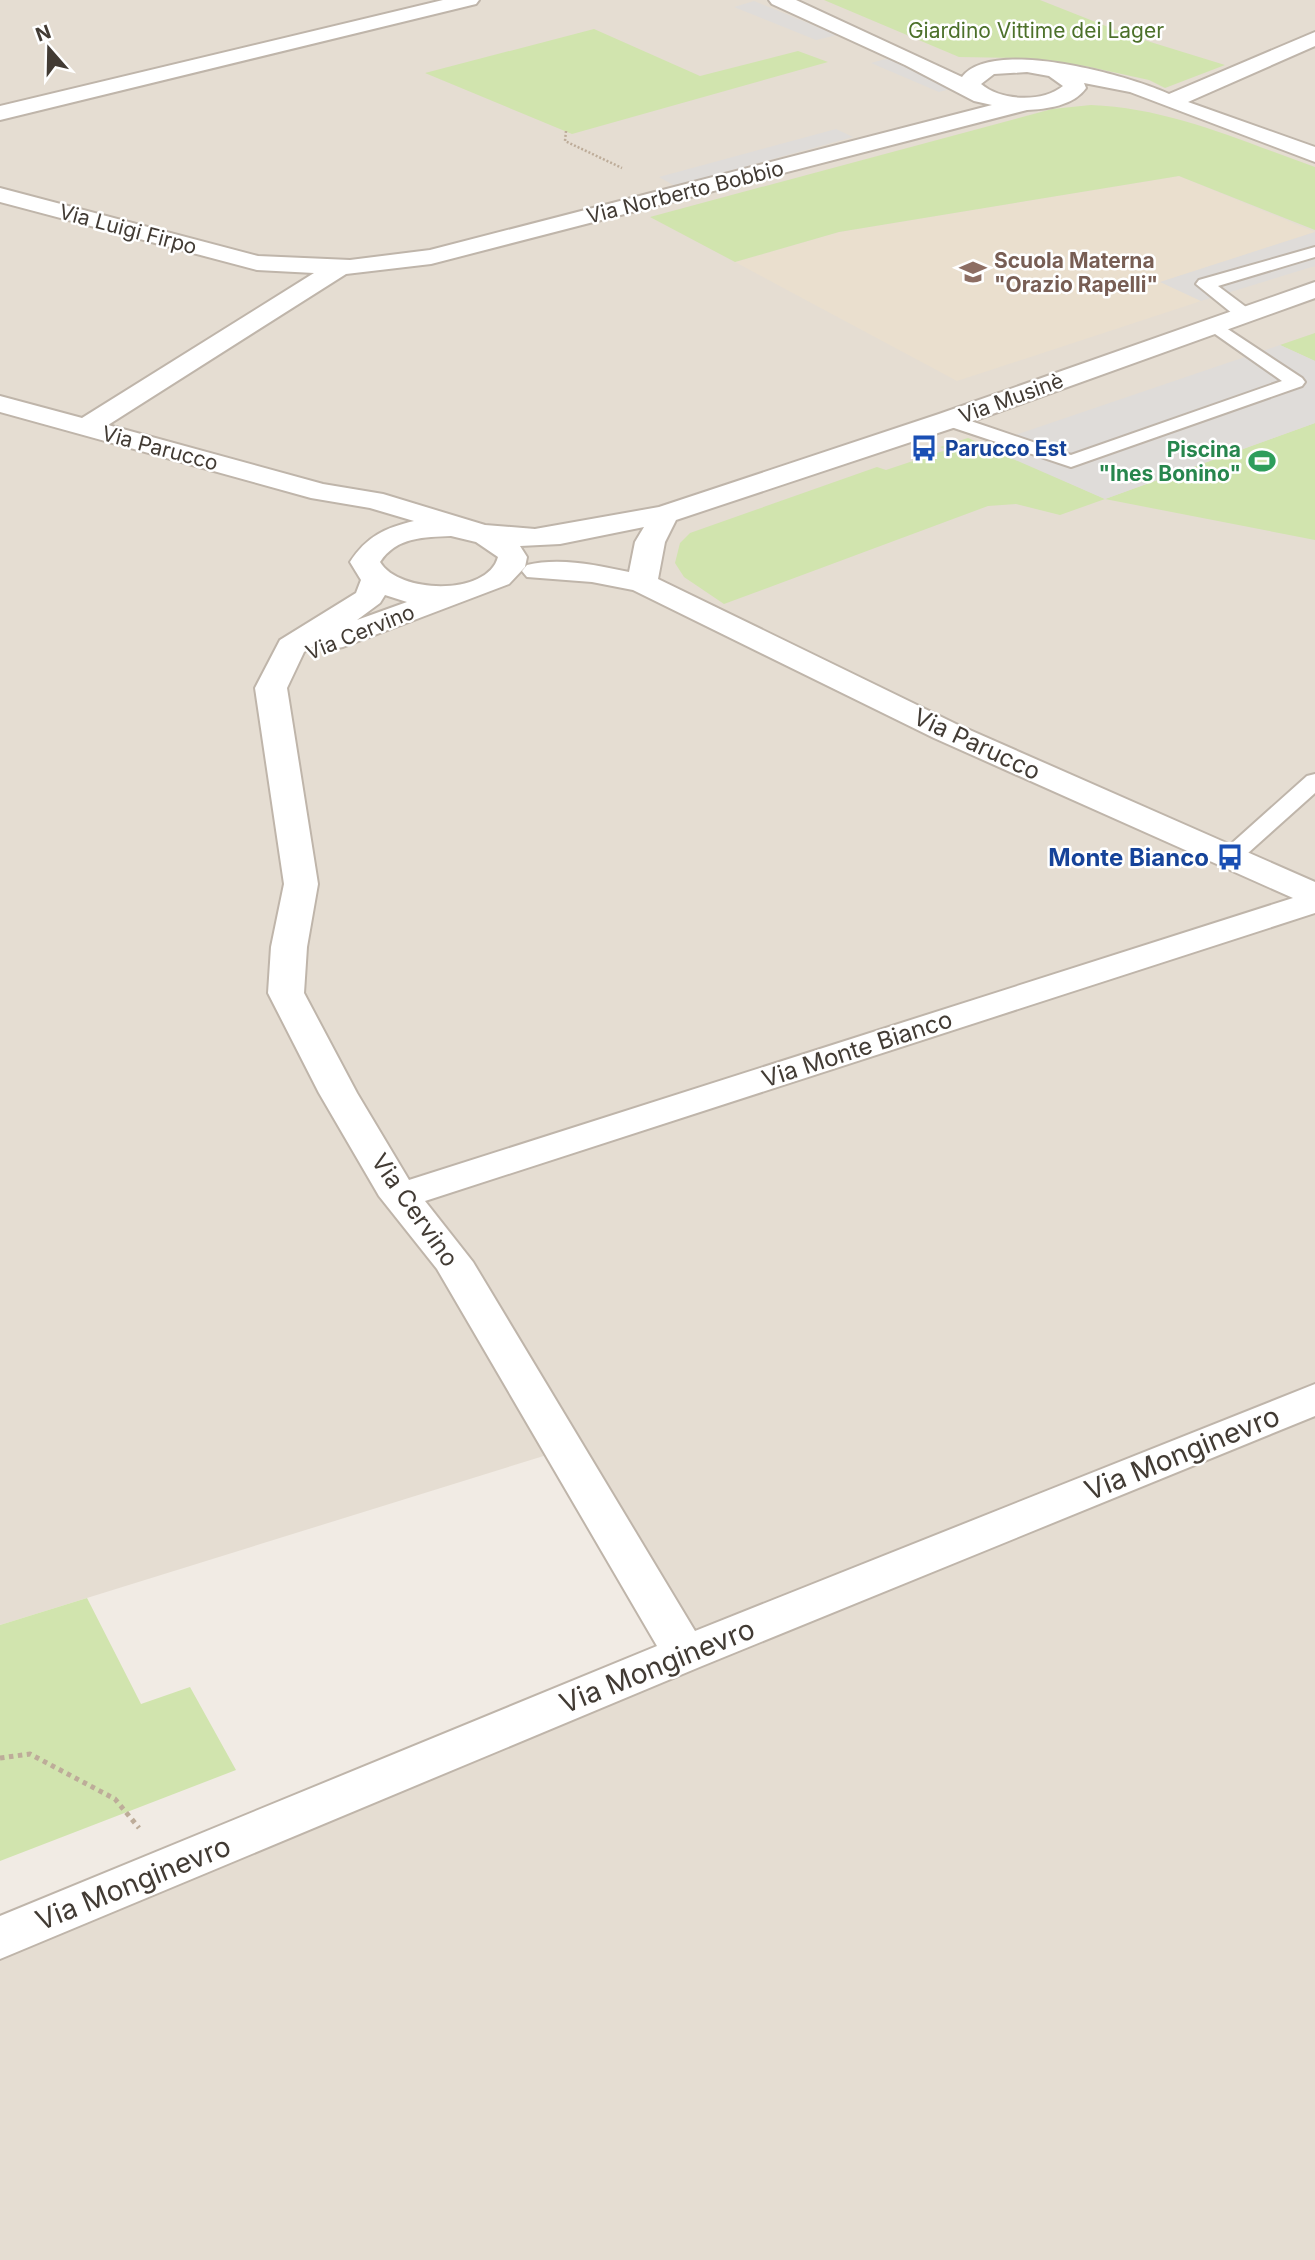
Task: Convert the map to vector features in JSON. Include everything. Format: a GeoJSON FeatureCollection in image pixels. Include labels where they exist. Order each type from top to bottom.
{"type":"FeatureCollection","features":[{"type":"Feature","properties":{"kind":"street"},"geometry":{"type":"LineString","coordinates":[[0,113],[469,0]]}},
{"type":"Feature","properties":{"kind":"street"},"geometry":{"type":"LineString","coordinates":[[779,0],[913,60],[982,96],[1027,103],[1097,97],[1170,102],[1315,38]]}},
{"type":"Feature","properties":{"kind":"street"},"geometry":{"type":"LineString","coordinates":[[913,60],[1013,66],[1121,82],[1315,155]]}},
{"type":"Feature","properties":{"kind":"street"},"geometry":{"type":"LineString","coordinates":[[982,96],[969,85],[975,74],[1013,66]]}},
{"type":"Feature","properties":{"kind":"street"},"geometry":{"type":"LineString","coordinates":[[1055,71],[1074,82],[1076,88],[1060,99]]}},
{"type":"Feature","properties":{"kind":"street","name":"Via Norberto Bobbio"},"geometry":{"type":"LineString","coordinates":[[257,263],[340,267],[391,264],[430,257],[1027,103]]}},
{"type":"Feature","properties":{"kind":"street","name":"Via Luigi Firpo"},"geometry":{"type":"LineString","coordinates":[[0,195],[257,263]]}},
{"type":"Feature","properties":{"kind":"street","name":"Via Norberto Bobbio"},"geometry":{"type":"LineString","coordinates":[[86,427],[340,267]]}},
{"type":"Feature","properties":{"kind":"street","name":"Via Musinè"},"geometry":{"type":"LineString","coordinates":[[665,514],[949,420],[1315,290]]}},
{"type":"Feature","properties":{"kind":"street","name":"Via Parucco"},"geometry":{"type":"LineString","coordinates":[[0,404],[321,492],[373,500],[480,532]]}},
{"type":"Feature","properties":{"kind":"street"},"geometry":{"type":"LineString","coordinates":[[321,492],[343,507],[363,529],[373,565],[399,590],[421,595],[473,589],[598,553],[629,539],[665,514]]}},
{"type":"Feature","properties":{"kind":"street"},"geometry":{"type":"LineString","coordinates":[[535,538],[665,514]]}},
{"type":"Feature","properties":{"kind":"street"},"geometry":{"type":"LineString","coordinates":[[642,583],[650,542],[665,514]]}},
{"type":"Feature","properties":{"kind":"street"},"geometry":{"type":"LineString","coordinates":[[373,565],[384,540],[404,532],[451,527],[576,544],[624,566],[642,583]]}},
{"type":"Feature","properties":{"kind":"street"},"geometry":{"type":"LineString","coordinates":[[473,589],[501,577],[510,567],[511,557],[506,546],[480,532]]}},
{"type":"Feature","properties":{"kind":"street","name":"Via Cervino"},"geometry":{"type":"LineString","coordinates":[[373,565],[369,597],[353,610],[291,647],[271,688],[301,884],[289,947],[286,993],[338,1093],[399,1196],[453,1262],[685,1654]]}},
{"type":"Feature","properties":{"kind":"street"},"geometry":{"type":"LineString","coordinates":[[537,571],[592,573],[642,583]]}},
{"type":"Feature","properties":{"kind":"street","name":"Via Parucco"},"geometry":{"type":"LineString","coordinates":[[642,583],[945,730],[1315,895]]}},
{"type":"Feature","properties":{"kind":"street","name":"Via Cervino"},"geometry":{"type":"LineString","coordinates":[[271,688],[294,659],[322,644],[473,589]]}},
{"type":"Feature","properties":{"kind":"street","name":"Via Monte Bianco"},"geometry":{"type":"LineString","coordinates":[[399,1196],[1315,902]]}},
{"type":"Feature","properties":{"kind":"street","name":"Via Monginevro"},"geometry":{"type":"LineString","coordinates":[[0,1938],[685,1654],[1315,1399]]}},
{"type":"Feature","properties":{"kind":"lane"},"geometry":{"type":"LineString","coordinates":[[1244,314],[1205,284],[1315,252]]}},
{"type":"Feature","properties":{"kind":"lane"},"geometry":{"type":"LineString","coordinates":[[949,420],[1071,461],[1296,382],[1214,325]]}},
{"type":"Feature","properties":{"kind":"lane"},"geometry":{"type":"LineString","coordinates":[[1230,858],[1315,781]]}},
{"type":"Feature","properties":{"kind":"path"},"geometry":{"type":"LineString","coordinates":[[566,131],[565,141],[677,194]]}},
{"type":"Feature","properties":{"kind":"path"},"geometry":{"type":"LineString","coordinates":[[0,1758],[30,1754],[115,1799],[171,1867]]}},
{"type":"Feature","properties":{"kind":"shaded area"},"geometry":{"type":"Polygon","coordinates":[[[0,0],[1315,0],[1315,2260],[0,2260],[0,1938],[684,1654],[563,1450],[0,1625],[0,414],[14,408],[0,407],[0,0]]]}},
{"type":"Feature","properties":{"kind":"shaded area"},"geometry":{"type":"Polygon","coordinates":[[[754,1],[837,35],[816,40],[734,7],[754,1]]]}},
{"type":"Feature","properties":{"kind":"shaded area"},"geometry":{"type":"Polygon","coordinates":[[[889,58],[958,87],[939,92],[871,63],[889,58]]]}},
{"type":"Feature","properties":{"kind":"shaded area"},"geometry":{"type":"Polygon","coordinates":[[[836,129],[853,137],[675,186],[659,177],[836,129]]]}},
{"type":"Feature","properties":{"kind":"shaded area","name":"Scuola Materna \"Orazio Rapelli\""},"geometry":{"type":"Polygon","coordinates":[[[1179,176],[1315,232],[1161,282],[1201,301],[957,381],[735,262],[839,232],[1179,176]]]}},
{"type":"Feature","properties":{"kind":"shaded area"},"geometry":{"type":"Polygon","coordinates":[[[1315,232],[1315,266],[1201,301],[1160,282],[1315,232]]]}},
{"type":"Feature","properties":{"kind":"shaded area"},"geometry":{"type":"Polygon","coordinates":[[[1280,345],[1315,361],[1315,423],[1105,499],[983,446],[1280,345]]]}},
{"type":"Feature","properties":{"kind":"green space","name":"Giardino Vittime dei Lager"},"geometry":{"type":"Polygon","coordinates":[[[824,0],[1040,0],[1131,36],[1225,65],[1165,88],[1149,80],[1085,66],[1018,58],[959,57],[824,0]]]}},
{"type":"Feature","properties":{"kind":"green space"},"geometry":{"type":"Polygon","coordinates":[[[594,29],[700,76],[798,51],[828,62],[572,134],[425,73],[594,29]]]}},
{"type":"Feature","properties":{"kind":"green space"},"geometry":{"type":"Polygon","coordinates":[[[1091,105],[1120,107],[1177,119],[1315,167],[1315,230],[1179,176],[839,232],[735,262],[650,217],[1052,109],[1091,105]]]}},
{"type":"Feature","properties":{"kind":"green space"},"geometry":{"type":"Polygon","coordinates":[[[1315,333],[1315,361],[1280,345],[1315,333]]]}},
{"type":"Feature","properties":{"kind":"green space","name":"Piscina \"Ines Bonino\""},"geometry":{"type":"Polygon","coordinates":[[[1315,423],[1315,540],[1105,499],[1315,423]]]}},
{"type":"Feature","properties":{"kind":"green space"},"geometry":{"type":"Polygon","coordinates":[[[968,438],[1105,499],[1060,515],[1016,504],[988,506],[724,604],[684,577],[675,563],[680,543],[690,533],[877,467],[886,470],[946,450],[940,447],[968,438]]]}},
{"type":"Feature","properties":{"kind":"green space"},"geometry":{"type":"Polygon","coordinates":[[[87,1598],[141,1704],[190,1687],[236,1770],[0,1861],[0,1625],[87,1598]]]}},
{"type":"Feature","properties":{"kind":"place","name":"Scuola Materna \"Orazio Rapelli\""},"geometry":{"type":"Point","coordinates":[973,272]}},
{"type":"Feature","properties":{"kind":"place","name":"Parucco Est"},"geometry":{"type":"Point","coordinates":[924,448]}},
{"type":"Feature","properties":{"kind":"place","name":"Piscina \"Ines Bonino\""},"geometry":{"type":"Point","coordinates":[1262,461]}},
{"type":"Feature","properties":{"kind":"place","name":"Monte Bianco"},"geometry":{"type":"Point","coordinates":[1230,857]}}]}
